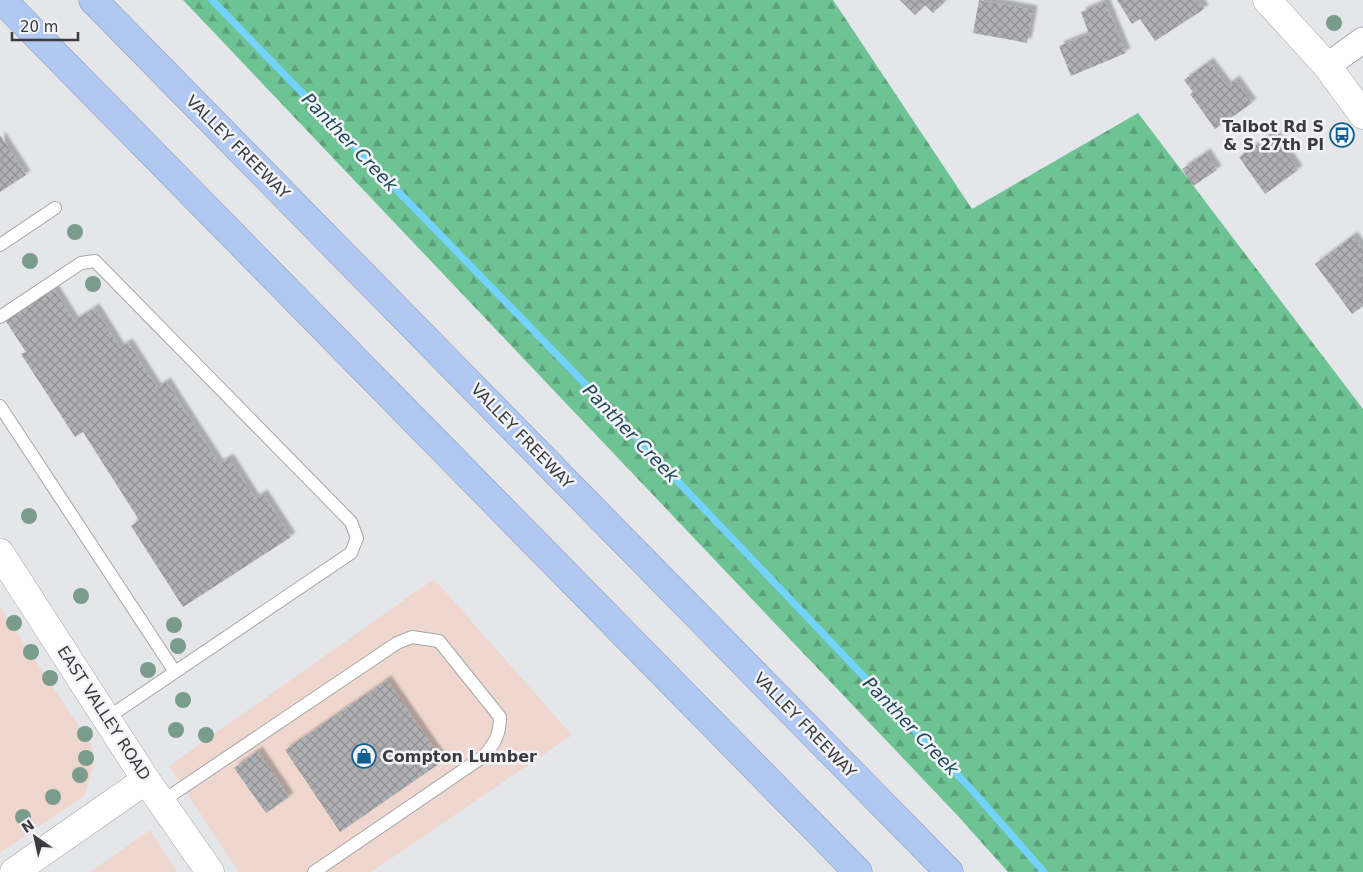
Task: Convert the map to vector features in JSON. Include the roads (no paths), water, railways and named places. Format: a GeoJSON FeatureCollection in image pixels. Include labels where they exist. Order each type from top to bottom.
{"type":"FeatureCollection","features":[{"type":"Feature","properties":{"kind":"highway"},"geometry":{"type":"LineString","coordinates":[[2,0],[858,872]]}},
{"type":"Feature","properties":{"kind":"highway","name":"VALLEY FREEWAY"},"geometry":{"type":"LineString","coordinates":[[93,0],[949,872]]}},
{"type":"Feature","properties":{"kind":"street"},"geometry":{"type":"LineString","coordinates":[[1267,0],[1327,66],[1363,115]]}},
{"type":"Feature","properties":{"kind":"street"},"geometry":{"type":"LineString","coordinates":[[1327,66],[1363,40]]}},
{"type":"Feature","properties":{"kind":"street","name":"EAST VALLEY ROAD"},"geometry":{"type":"LineString","coordinates":[[0,553],[154,791],[210,872]]}},
{"type":"Feature","properties":{"kind":"street"},"geometry":{"type":"LineString","coordinates":[[14,872],[154,791]]}},
{"type":"Feature","properties":{"kind":"lane"},"geometry":{"type":"LineString","coordinates":[[0,245],[56,208]]}},
{"type":"Feature","properties":{"kind":"lane"},"geometry":{"type":"LineString","coordinates":[[0,317],[82,263],[95,261],[351,522],[357,538],[351,553],[107,718]]}},
{"type":"Feature","properties":{"kind":"lane"},"geometry":{"type":"LineString","coordinates":[[0,406],[176,672]]}},
{"type":"Feature","properties":{"kind":"lane"},"geometry":{"type":"LineString","coordinates":[[154,791],[397,643],[412,637],[439,641],[500,717],[500,731],[495,743],[484,756],[314,872]]}},
{"type":"Feature","properties":{"kind":"waterway","name":"Panther Creek"},"geometry":{"type":"LineString","coordinates":[[212,0],[566,364],[972,790],[1044,872]]}},
{"type":"Feature","properties":{"kind":"place","name":"Talbot Rd S & S 27th Pl"},"geometry":{"type":"Point","coordinates":[1342,135]}},
{"type":"Feature","properties":{"kind":"place","name":"Compton Lumber"},"geometry":{"type":"Point","coordinates":[364,756]}}]}
